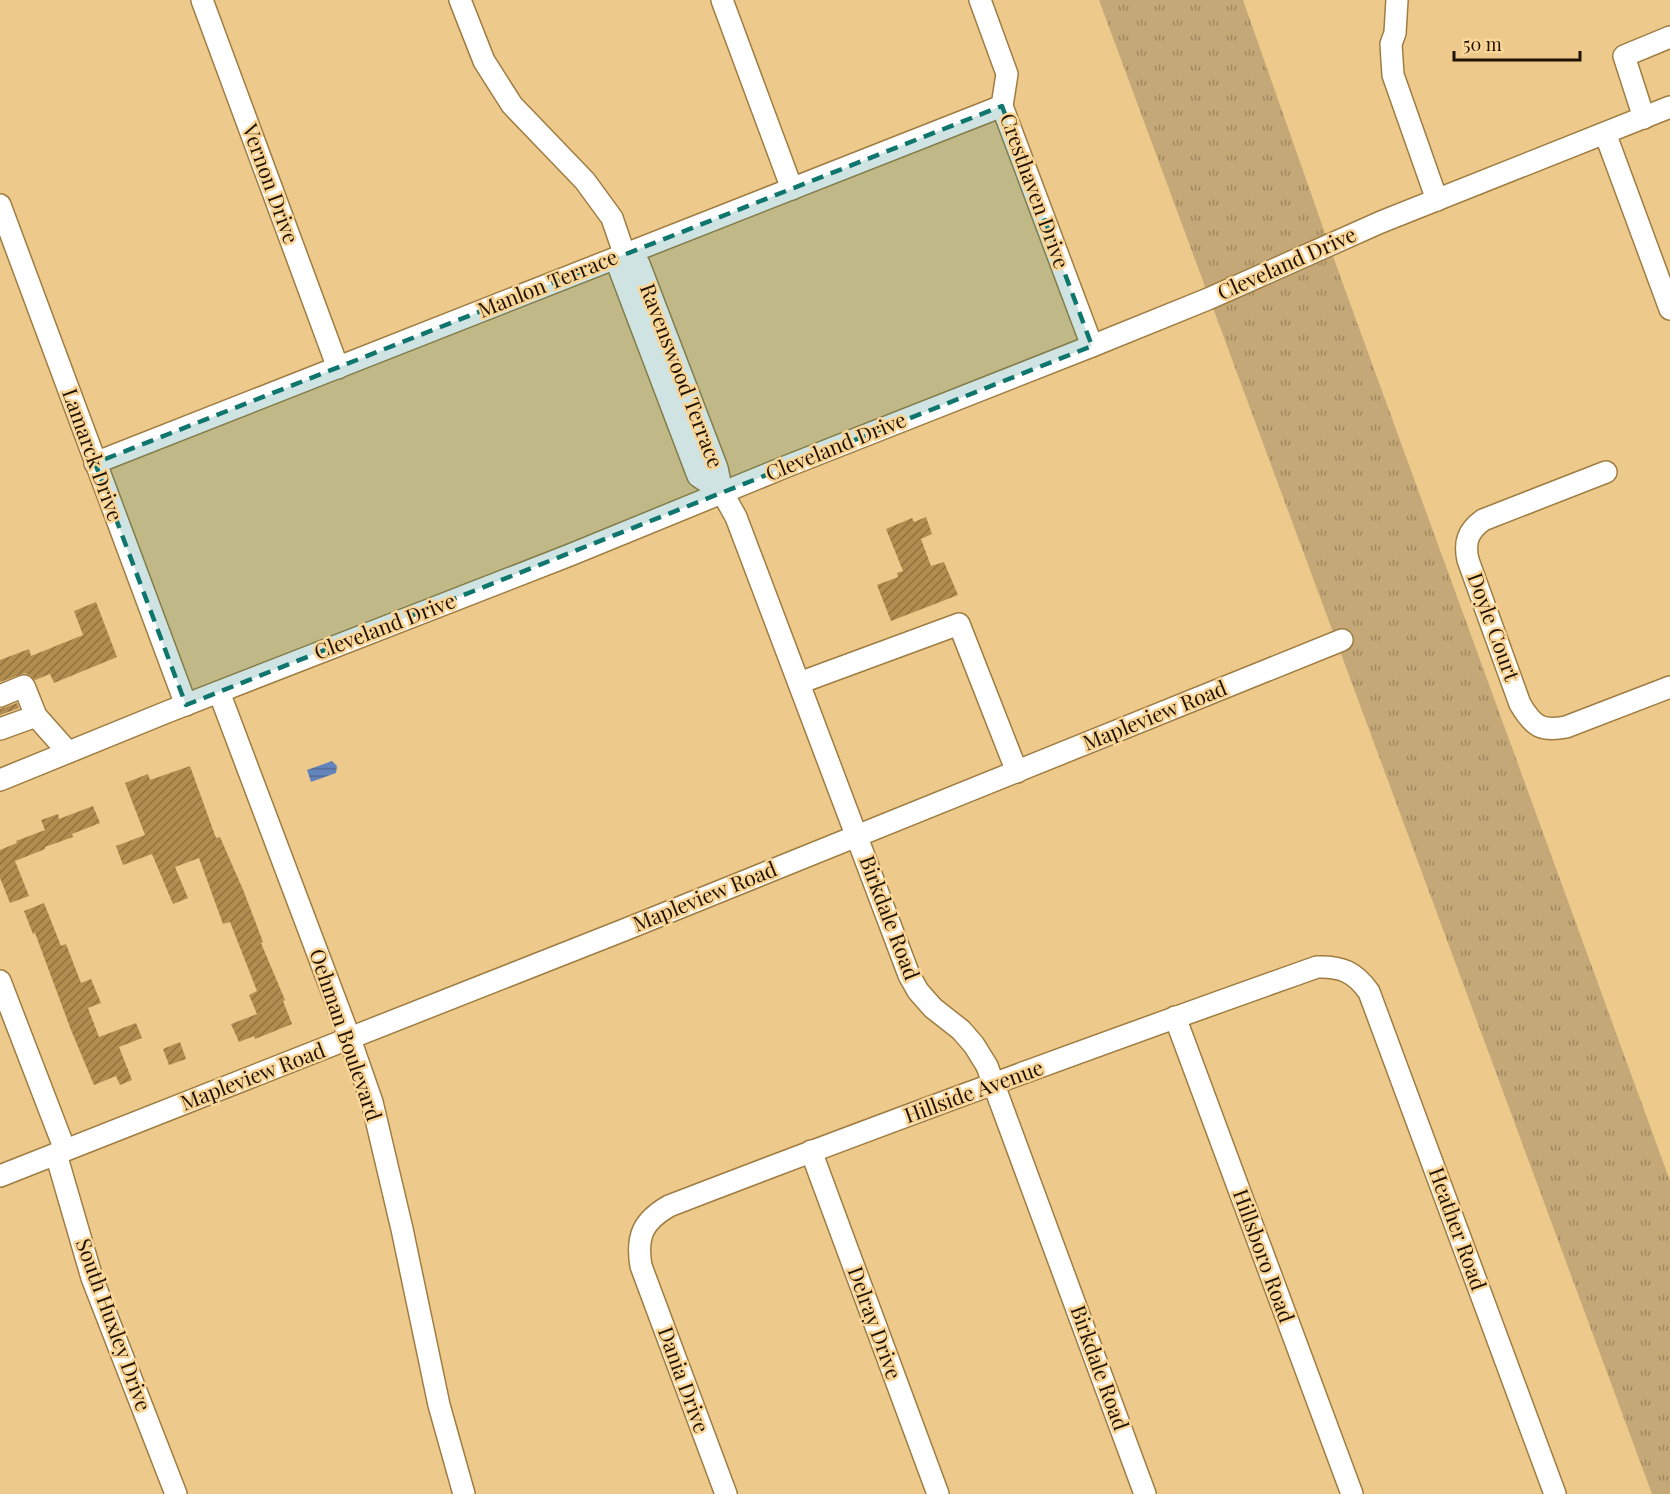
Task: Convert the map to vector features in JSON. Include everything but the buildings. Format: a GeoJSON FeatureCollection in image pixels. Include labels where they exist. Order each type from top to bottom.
{"type":"FeatureCollection","features":[{"type":"Feature","properties":{"kind":"street","name":"Vernon Drive"},"geometry":{"type":"LineString","coordinates":[[202,0],[338,368]]}},
{"type":"Feature","properties":{"kind":"street","name":"Ravenswood Terrace"},"geometry":{"type":"LineString","coordinates":[[460,0],[484,61],[512,105],[585,181],[612,218],[624,253],[637,261],[667,366],[717,468],[722,492]]}},
{"type":"Feature","properties":{"kind":"street"},"geometry":{"type":"LineString","coordinates":[[722,0],[792,189]]}},
{"type":"Feature","properties":{"kind":"street","name":"Cresthaven Drive"},"geometry":{"type":"LineString","coordinates":[[980,0],[1007,74],[1002,106],[1092,346]]}},
{"type":"Feature","properties":{"kind":"street"},"geometry":{"type":"LineString","coordinates":[[1397,0],[1395,33],[1391,44],[1394,75],[1437,200]]}},
{"type":"Feature","properties":{"kind":"street"},"geometry":{"type":"LineString","coordinates":[[1644,118],[1624,56],[1670,37]]}},
{"type":"Feature","properties":{"kind":"street","name":"Manlon Terrace"},"geometry":{"type":"LineString","coordinates":[[95,463],[1002,106]]}},
{"type":"Feature","properties":{"kind":"street","name":"Cleveland Drive"},"geometry":{"type":"LineString","coordinates":[[0,780],[1092,346],[1208,299],[1381,222],[1670,107]]}},
{"type":"Feature","properties":{"kind":"street"},"geometry":{"type":"LineString","coordinates":[[1605,133],[1670,309]]}},
{"type":"Feature","properties":{"kind":"street","name":"Lamarck Drive"},"geometry":{"type":"LineString","coordinates":[[0,205],[186,705]]}},
{"type":"Feature","properties":{"kind":"street","name":"Doyle Court"},"geometry":{"type":"LineString","coordinates":[[1606,472],[1483,520],[1474,527],[1466,541],[1468,560],[1520,704],[1527,716],[1538,726],[1551,730],[1566,727],[1670,687]]}},
{"type":"Feature","properties":{"kind":"street","name":"Birkdale Road"},"geometry":{"type":"LineString","coordinates":[[722,492],[736,517],[909,975],[918,992],[933,1008],[961,1030],[987,1066],[1145,1494]]}},
{"type":"Feature","properties":{"kind":"street"},"geometry":{"type":"LineString","coordinates":[[799,683],[959,624],[1017,772]]}},
{"type":"Feature","properties":{"kind":"street","name":"Mapleview Road"},"geometry":{"type":"LineString","coordinates":[[0,1176],[350,1039],[1342,640]]}},
{"type":"Feature","properties":{"kind":"street"},"geometry":{"type":"LineString","coordinates":[[0,696],[24,686],[36,716],[68,752]]}},
{"type":"Feature","properties":{"kind":"street","name":"Oehman Boulevard"},"geometry":{"type":"LineString","coordinates":[[219,692],[372,1102],[402,1229],[439,1405],[464,1494]]}},
{"type":"Feature","properties":{"kind":"street"},"geometry":{"type":"LineString","coordinates":[[0,729],[36,716]]}},
{"type":"Feature","properties":{"kind":"street","name":"Hillside Avenue"},"geometry":{"type":"LineString","coordinates":[[641,1266],[638,1252],[640,1237],[655,1214],[669,1206],[811,1151],[1317,967],[1332,966],[1349,971]]}},
{"type":"Feature","properties":{"kind":"street","name":"Heather Road"},"geometry":{"type":"LineString","coordinates":[[1349,971],[1369,992],[1555,1494]]}},
{"type":"Feature","properties":{"kind":"street","name":"South Huxley Drive"},"geometry":{"type":"LineString","coordinates":[[0,981],[61,1152],[92,1278],[176,1494]]}},
{"type":"Feature","properties":{"kind":"street","name":"Hillsboro Road"},"geometry":{"type":"LineString","coordinates":[[1175,1017],[1352,1494]]}},
{"type":"Feature","properties":{"kind":"street","name":"Delray Drive"},"geometry":{"type":"LineString","coordinates":[[811,1151],[938,1494]]}},
{"type":"Feature","properties":{"kind":"street","name":"Dania Drive"},"geometry":{"type":"LineString","coordinates":[[641,1266],[726,1494]]}},
{"type":"Feature","properties":{"kind":"highlighted area"},"geometry":{"type":"Polygon","coordinates":[[[1002,106],[1092,346],[186,705],[95,463],[1002,106]]]}},
{"type":"Feature","properties":{"kind":"green space"},"geometry":{"type":"Polygon","coordinates":[[[1099,0],[1243,0],[1339,273],[1670,1181],[1670,1494],[1652,1494],[1099,0]]]}},
{"type":"Feature","properties":{"kind":"water"},"geometry":{"type":"Polygon","coordinates":[[[332,761],[337,766],[336,773],[311,782],[307,770],[332,761]]]}}]}
